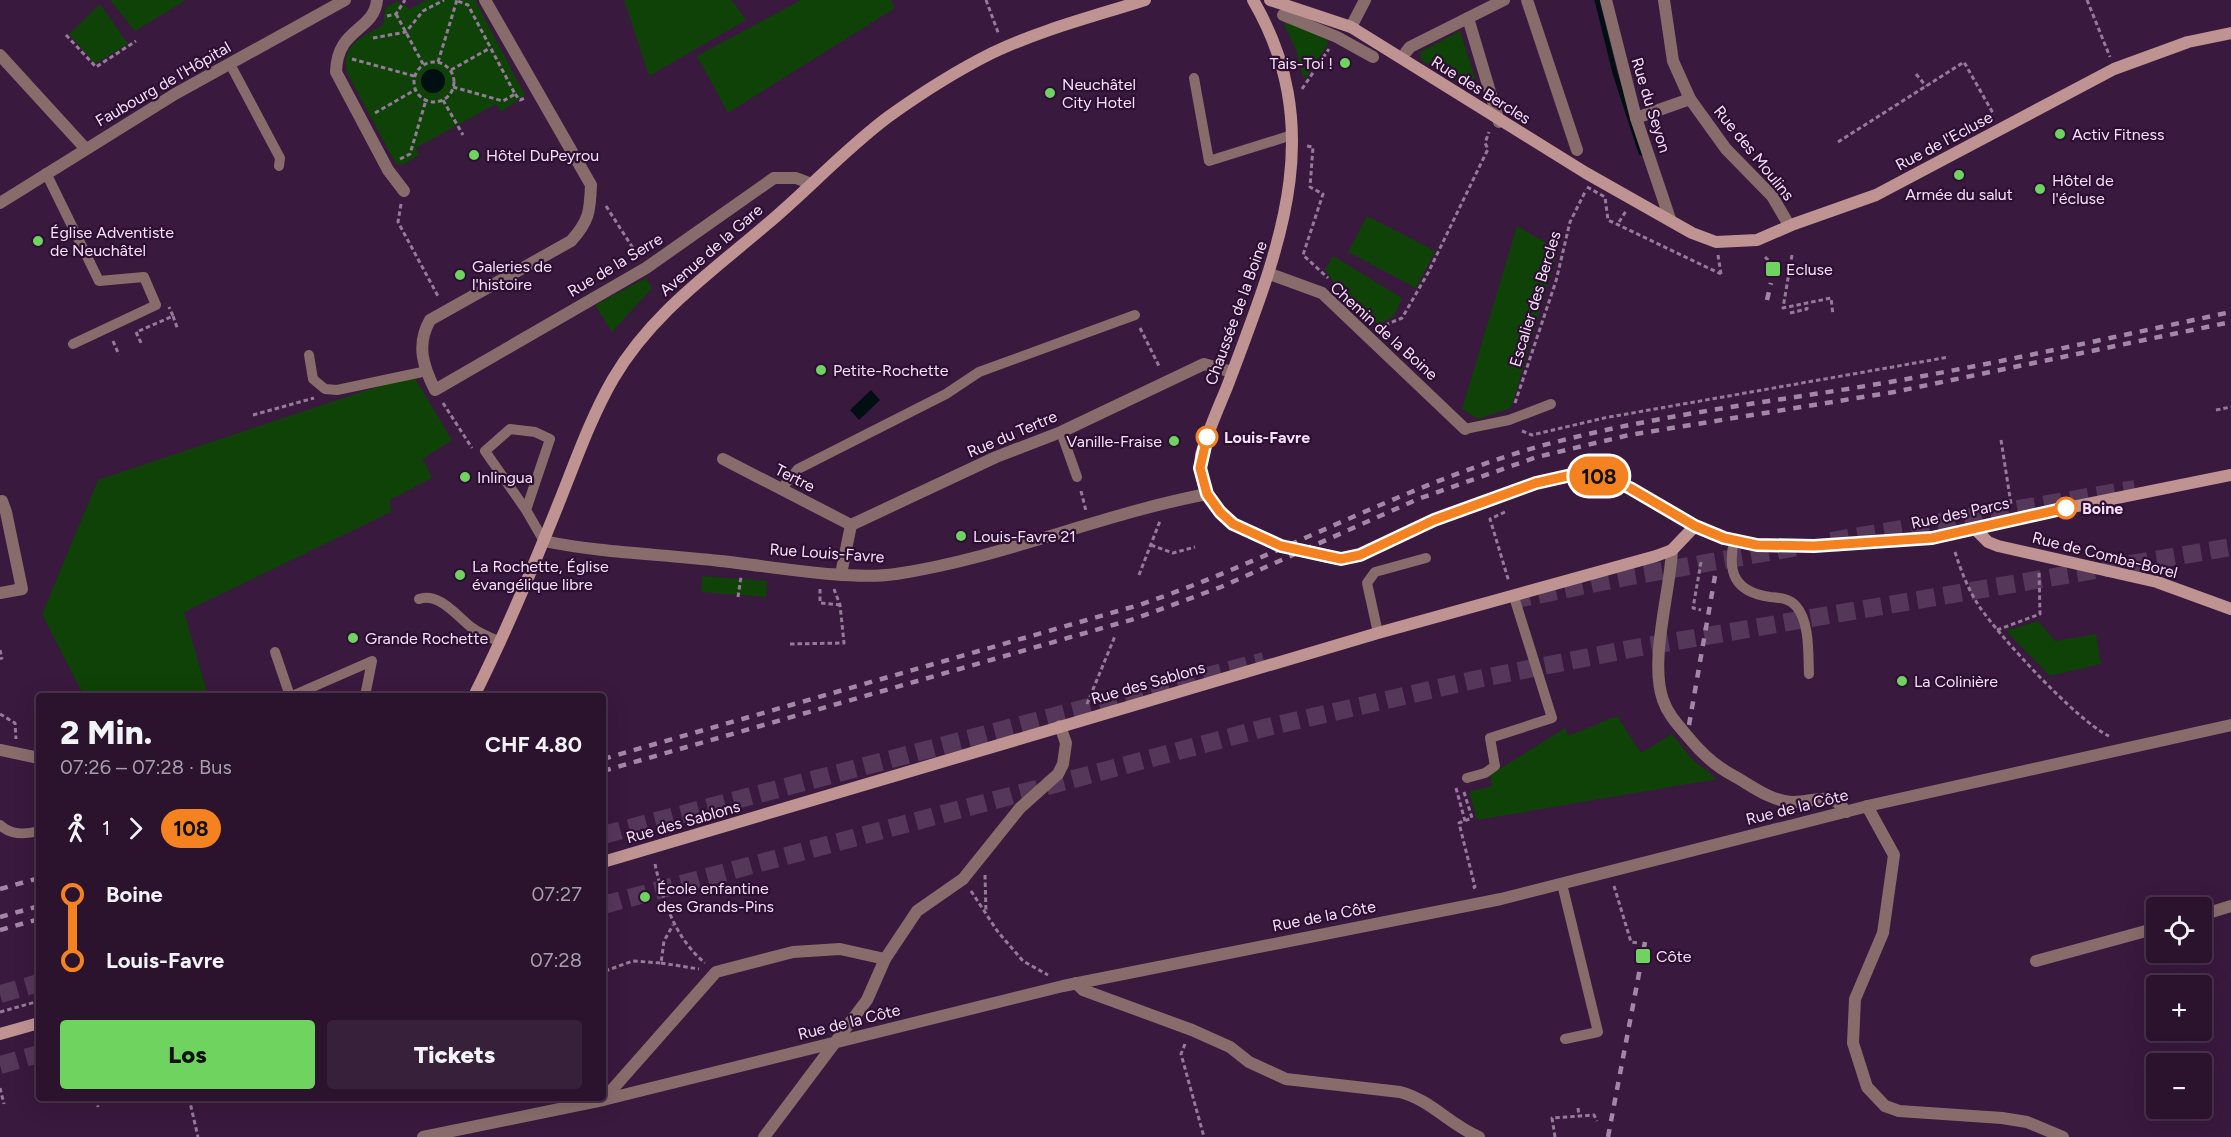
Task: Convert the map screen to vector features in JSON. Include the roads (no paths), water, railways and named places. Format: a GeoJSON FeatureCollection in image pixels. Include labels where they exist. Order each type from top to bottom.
{"type":"FeatureCollection","features":[{"type":"Feature","properties":{"kind":"main road","name":"Avenue de la Gare"},"geometry":{"type":"LineString","coordinates":[[476,693],[501,642],[544,542],[598,408],[631,352],[690,286],[767,224],[809,183],[887,118],[942,81],[1004,48],[1145,0]]}},
{"type":"Feature","properties":{"kind":"main road","name":"Chaussée de la Boine"},"geometry":{"type":"LineString","coordinates":[[1233,524],[1220,512],[1207,494],[1200,468],[1201,454],[1270,274],[1289,200],[1292,135],[1281,56],[1253,0]]}},
{"type":"Feature","properties":{"kind":"main road","name":"Rue des Bercles"},"geometry":{"type":"LineString","coordinates":[[1270,0],[1351,27],[1495,124],[1670,219]]}},
{"type":"Feature","properties":{"kind":"main road","name":"Rue de l'Ecluse"},"geometry":{"type":"LineString","coordinates":[[1670,219],[1692,233],[1716,242],[1757,240],[1790,225],[1876,195],[2114,69],[2188,42],[2231,33]]}},
{"type":"Feature","properties":{"kind":"main road"},"geometry":{"type":"LineString","coordinates":[[1323,556],[1341,559],[1360,555],[1434,520],[1536,483],[1576,474],[1591,474],[1630,488],[1695,526]]}},
{"type":"Feature","properties":{"kind":"main road","name":"Rue des Parcs"},"geometry":{"type":"LineString","coordinates":[[1695,526],[1734,540],[1757,545],[1825,545],[1932,538],[2231,474]]}},
{"type":"Feature","properties":{"kind":"main road","name":"Rue des Sablons"},"geometry":{"type":"LineString","coordinates":[[606,861],[729,827],[1090,717],[1672,550],[1695,526]]}},
{"type":"Feature","properties":{"kind":"main road","name":"Rue de Comba-Borel"},"geometry":{"type":"LineString","coordinates":[[1975,529],[1988,542],[1998,546],[2157,582],[2231,609]]}},
{"type":"Feature","properties":{"kind":"main road"},"geometry":{"type":"LineString","coordinates":[[0,1034],[36,1024]]}},
{"type":"Feature","properties":{"kind":"street"},"geometry":{"type":"LineString","coordinates":[[376,0],[371,18],[344,42],[336,62],[336,72],[388,170],[404,191]]}},
{"type":"Feature","properties":{"kind":"street"},"geometry":{"type":"LineString","coordinates":[[427,370],[421,352],[422,335],[430,320],[571,241],[586,225],[591,185],[485,0]]}},
{"type":"Feature","properties":{"kind":"street"},"geometry":{"type":"LineString","coordinates":[[1351,27],[1365,0]]}},
{"type":"Feature","properties":{"kind":"street"},"geometry":{"type":"LineString","coordinates":[[1408,50],[1504,0]]}},
{"type":"Feature","properties":{"kind":"street"},"geometry":{"type":"LineString","coordinates":[[1527,0],[1564,126],[1577,150]]}},
{"type":"Feature","properties":{"kind":"street","name":"Rue du Seyon"},"geometry":{"type":"LineString","coordinates":[[1606,0],[1636,118],[1670,219]]}},
{"type":"Feature","properties":{"kind":"street","name":"Rue des Moulins"},"geometry":{"type":"LineString","coordinates":[[1664,0],[1673,61],[1690,99],[1726,149],[1772,196],[1790,225]]}},
{"type":"Feature","properties":{"kind":"street","name":"Faubourg de l'Hôpital"},"geometry":{"type":"LineString","coordinates":[[0,202],[85,148],[342,1]]}},
{"type":"Feature","properties":{"kind":"street"},"geometry":{"type":"LineString","coordinates":[[1283,15],[1337,37],[1373,57]]}},
{"type":"Feature","properties":{"kind":"street"},"geometry":{"type":"LineString","coordinates":[[1468,18],[1495,124]]}},
{"type":"Feature","properties":{"kind":"street"},"geometry":{"type":"LineString","coordinates":[[0,55],[85,148]]}},
{"type":"Feature","properties":{"kind":"street"},"geometry":{"type":"LineString","coordinates":[[1636,118],[1690,99]]}},
{"type":"Feature","properties":{"kind":"street","name":"Rue de la Serre"},"geometry":{"type":"LineString","coordinates":[[427,370],[435,390],[646,268],[774,178],[796,178],[809,183]]}},
{"type":"Feature","properties":{"kind":"street","name":"Chemin de la Boine"},"geometry":{"type":"LineString","coordinates":[[1270,274],[1322,293],[1372,338],[1465,429]]}},
{"type":"Feature","properties":{"kind":"street","name":"Rue du Tertre"},"geometry":{"type":"LineString","coordinates":[[851,525],[996,457],[1061,432],[1165,380],[1204,364],[1232,372]]}},
{"type":"Feature","properties":{"kind":"street","name":"Tertre"},"geometry":{"type":"LineString","coordinates":[[723,459],[851,525]]}},
{"type":"Feature","properties":{"kind":"street","name":"Rue Louis-Favre"},"geometry":{"type":"LineString","coordinates":[[544,542],[576,548],[631,551],[835,574],[894,574],[971,559],[1166,502],[1207,494]]}},
{"type":"Feature","properties":{"kind":"street"},"geometry":{"type":"LineString","coordinates":[[0,593],[22,590],[2,501]]}},
{"type":"Feature","properties":{"kind":"street"},"geometry":{"type":"LineString","coordinates":[[835,574],[851,525]]}},
{"type":"Feature","properties":{"kind":"street"},"geometry":{"type":"LineString","coordinates":[[1672,550],[1670,585],[1658,658],[1663,700],[1671,718],[1706,758],[1735,777],[1779,800],[1795,802],[1823,797],[1841,804],[1846,812]]}},
{"type":"Feature","properties":{"kind":"street","name":"Rue de la Côte"},"geometry":{"type":"LineString","coordinates":[[606,1099],[1076,983],[1491,901],[1867,806],[2231,725]]}},
{"type":"Feature","properties":{"kind":"street"},"geometry":{"type":"LineString","coordinates":[[764,1137],[867,1000],[885,959],[917,911],[963,879],[1020,808],[1058,774],[1063,764],[1066,743],[1060,726]]}},
{"type":"Feature","properties":{"kind":"street"},"geometry":{"type":"LineString","coordinates":[[0,750],[36,757]]}},
{"type":"Feature","properties":{"kind":"street"},"geometry":{"type":"LineString","coordinates":[[1867,806],[1894,855],[1883,933],[1855,999],[1853,1043],[1867,1087],[1885,1106],[1899,1111],[2002,1118],[2026,1122],[2063,1137]]}},
{"type":"Feature","properties":{"kind":"street"},"geometry":{"type":"LineString","coordinates":[[2212,912],[2231,906]]}},
{"type":"Feature","properties":{"kind":"street"},"geometry":{"type":"LineString","coordinates":[[2036,961],[2146,931]]}},
{"type":"Feature","properties":{"kind":"street"},"geometry":{"type":"LineString","coordinates":[[606,1097],[716,972],[793,952],[840,949],[885,959]]}},
{"type":"Feature","properties":{"kind":"street"},"geometry":{"type":"LineString","coordinates":[[1076,983],[1083,990],[1192,1030],[1230,1047],[1249,1062],[1286,1079],[1400,1092],[1418,1097],[1467,1132],[1479,1137]]}},
{"type":"Feature","properties":{"kind":"street","name":"Rue de la Côte"},"geometry":{"type":"LineString","coordinates":[[423,1137],[465,1133],[599,1101]]}},
{"type":"Feature","properties":{"kind":"lane"},"geometry":{"type":"LineString","coordinates":[[230,64],[280,158],[279,166]]}},
{"type":"Feature","properties":{"kind":"lane"},"geometry":{"type":"LineString","coordinates":[[1194,78],[1209,161],[1292,135]]}},
{"type":"Feature","properties":{"kind":"lane"},"geometry":{"type":"LineString","coordinates":[[46,173],[99,282],[144,277],[156,305],[73,344]]}},
{"type":"Feature","properties":{"kind":"lane"},"geometry":{"type":"LineString","coordinates":[[781,489],[798,469],[946,394],[979,372],[1135,315]]}},
{"type":"Feature","properties":{"kind":"lane"},"geometry":{"type":"LineString","coordinates":[[309,354],[313,379],[325,389],[337,390],[427,370]]}},
{"type":"Feature","properties":{"kind":"lane"},"geometry":{"type":"LineString","coordinates":[[1465,429],[1506,421],[1551,404]]}},
{"type":"Feature","properties":{"kind":"lane"},"geometry":{"type":"LineString","coordinates":[[526,510],[550,439],[535,432],[510,429],[485,451],[526,510],[544,542]]}},
{"type":"Feature","properties":{"kind":"lane"},"geometry":{"type":"LineString","coordinates":[[1061,432],[1077,477]]}},
{"type":"Feature","properties":{"kind":"lane"},"geometry":{"type":"LineString","coordinates":[[1734,540],[1731,559],[1738,582],[1746,590],[1756,594],[1785,598],[1801,613],[1809,674]]}},
{"type":"Feature","properties":{"kind":"lane"},"geometry":{"type":"LineString","coordinates":[[1378,633],[1367,583],[1375,572],[1426,558]]}},
{"type":"Feature","properties":{"kind":"lane"},"geometry":{"type":"LineString","coordinates":[[1467,778],[1485,773],[1495,766],[1490,738],[1552,717],[1514,597]]}},
{"type":"Feature","properties":{"kind":"lane"},"geometry":{"type":"LineString","coordinates":[[419,599],[423,598],[447,605],[472,627],[501,642]]}},
{"type":"Feature","properties":{"kind":"lane"},"geometry":{"type":"LineString","coordinates":[[276,652],[290,693]]}},
{"type":"Feature","properties":{"kind":"lane"},"geometry":{"type":"LineString","coordinates":[[298,693],[372,661],[366,693]]}},
{"type":"Feature","properties":{"kind":"lane"},"geometry":{"type":"LineString","coordinates":[[0,825],[8,831],[20,834],[36,831]]}},
{"type":"Feature","properties":{"kind":"lane"},"geometry":{"type":"LineString","coordinates":[[1562,884],[1598,1032],[1565,1039]]}},
{"type":"Feature","properties":{"kind":"waterway"},"geometry":{"type":"LineString","coordinates":[[1597,0],[1615,73],[1641,153]]}},
{"type":"Feature","properties":{"kind":"tunnel"},"geometry":{"type":"LineString","coordinates":[[1831,541],[2135,489]]}},
{"type":"Feature","properties":{"kind":"tunnel"},"geometry":{"type":"LineString","coordinates":[[1233,523],[1281,546],[1323,556]]}},
{"type":"Feature","properties":{"kind":"tunnel"},"geometry":{"type":"LineString","coordinates":[[1512,600],[1626,577],[1798,547]]}},
{"type":"Feature","properties":{"kind":"tunnel"},"geometry":{"type":"LineString","coordinates":[[606,904],[1264,728],[1478,679],[1635,648],[2231,547]]}},
{"type":"Feature","properties":{"kind":"tunnel"},"geometry":{"type":"LineString","coordinates":[[606,834],[1264,661]]}},
{"type":"Feature","properties":{"kind":"tunnel"},"geometry":{"type":"LineString","coordinates":[[0,994],[36,984]]}},
{"type":"Feature","properties":{"kind":"tunnel"},"geometry":{"type":"LineString","coordinates":[[0,1065],[36,1055]]}},
{"type":"Feature","properties":{"kind":"railway"},"geometry":{"type":"LineString","coordinates":[[1767,300],[1771,283]]}},
{"type":"Feature","properties":{"kind":"railway"},"geometry":{"type":"LineString","coordinates":[[606,758],[1139,605],[1239,567],[1436,482],[1537,447],[1624,426],[1975,366],[2231,312]]}},
{"type":"Feature","properties":{"kind":"railway"},"geometry":{"type":"LineString","coordinates":[[606,770],[1134,619],[1221,587],[1418,499],[1537,457],[1629,435],[1894,392],[2231,322]]}},
{"type":"Feature","properties":{"kind":"railway"},"geometry":{"type":"LineString","coordinates":[[1689,725],[1715,576]]}},
{"type":"Feature","properties":{"kind":"railway"},"geometry":{"type":"LineString","coordinates":[[0,889],[36,879]]}},
{"type":"Feature","properties":{"kind":"railway"},"geometry":{"type":"LineString","coordinates":[[0,917],[36,907]]}},
{"type":"Feature","properties":{"kind":"railway"},"geometry":{"type":"LineString","coordinates":[[0,930],[36,920]]}},
{"type":"Feature","properties":{"kind":"railway"},"geometry":{"type":"LineString","coordinates":[[1608,1137],[1645,942]]}},
{"type":"Feature","properties":{"kind":"place","name":"Tais-Toi !"},"geometry":{"type":"Point","coordinates":[1345,63]}},
{"type":"Feature","properties":{"kind":"place","name":"Neuchâtel City Hotel"},"geometry":{"type":"Point","coordinates":[1050,93]}},
{"type":"Feature","properties":{"kind":"place","name":"Activ Fitness"},"geometry":{"type":"Point","coordinates":[2060,134]}},
{"type":"Feature","properties":{"kind":"place","name":"Hôtel DuPeyrou"},"geometry":{"type":"Point","coordinates":[474,155]}},
{"type":"Feature","properties":{"kind":"place","name":"Armée du salut"},"geometry":{"type":"Point","coordinates":[1959,175]}},
{"type":"Feature","properties":{"kind":"place","name":"Hôtel de l'écluse"},"geometry":{"type":"Point","coordinates":[2040,189]}},
{"type":"Feature","properties":{"kind":"place","name":"Église Adventiste de Neuchâtel"},"geometry":{"type":"Point","coordinates":[38,241]}},
{"type":"Feature","properties":{"kind":"place","name":"Ecluse"},"geometry":{"type":"Point","coordinates":[1773,269]}},
{"type":"Feature","properties":{"kind":"place","name":"Galeries de l'histoire"},"geometry":{"type":"Point","coordinates":[460,275]}},
{"type":"Feature","properties":{"kind":"place","name":"Petite-Rochette"},"geometry":{"type":"Point","coordinates":[821,370]}},
{"type":"Feature","properties":{"kind":"place","name":"Louis-Favre"},"geometry":{"type":"Point","coordinates":[1207,437]}},
{"type":"Feature","properties":{"kind":"place","name":"Vanille-Fraise"},"geometry":{"type":"Point","coordinates":[1174,441]}},
{"type":"Feature","properties":{"kind":"place","name":"Inlingua"},"geometry":{"type":"Point","coordinates":[465,477]}},
{"type":"Feature","properties":{"kind":"place","name":"Boine"},"geometry":{"type":"Point","coordinates":[2066,508]}},
{"type":"Feature","properties":{"kind":"place","name":"Louis-Favre 21"},"geometry":{"type":"Point","coordinates":[961,536]}},
{"type":"Feature","properties":{"kind":"place","name":"La Rochette, Église évangélique libre"},"geometry":{"type":"Point","coordinates":[460,575]}},
{"type":"Feature","properties":{"kind":"place","name":"Grande Rochette"},"geometry":{"type":"Point","coordinates":[353,638]}},
{"type":"Feature","properties":{"kind":"place","name":"La Colinière"},"geometry":{"type":"Point","coordinates":[1902,681]}},
{"type":"Feature","properties":{"kind":"place","name":"École enfantine des Grands-Pins"},"geometry":{"type":"Point","coordinates":[645,897]}},
{"type":"Feature","properties":{"kind":"place","name":"Côte"},"geometry":{"type":"Point","coordinates":[1643,956]}}]}
